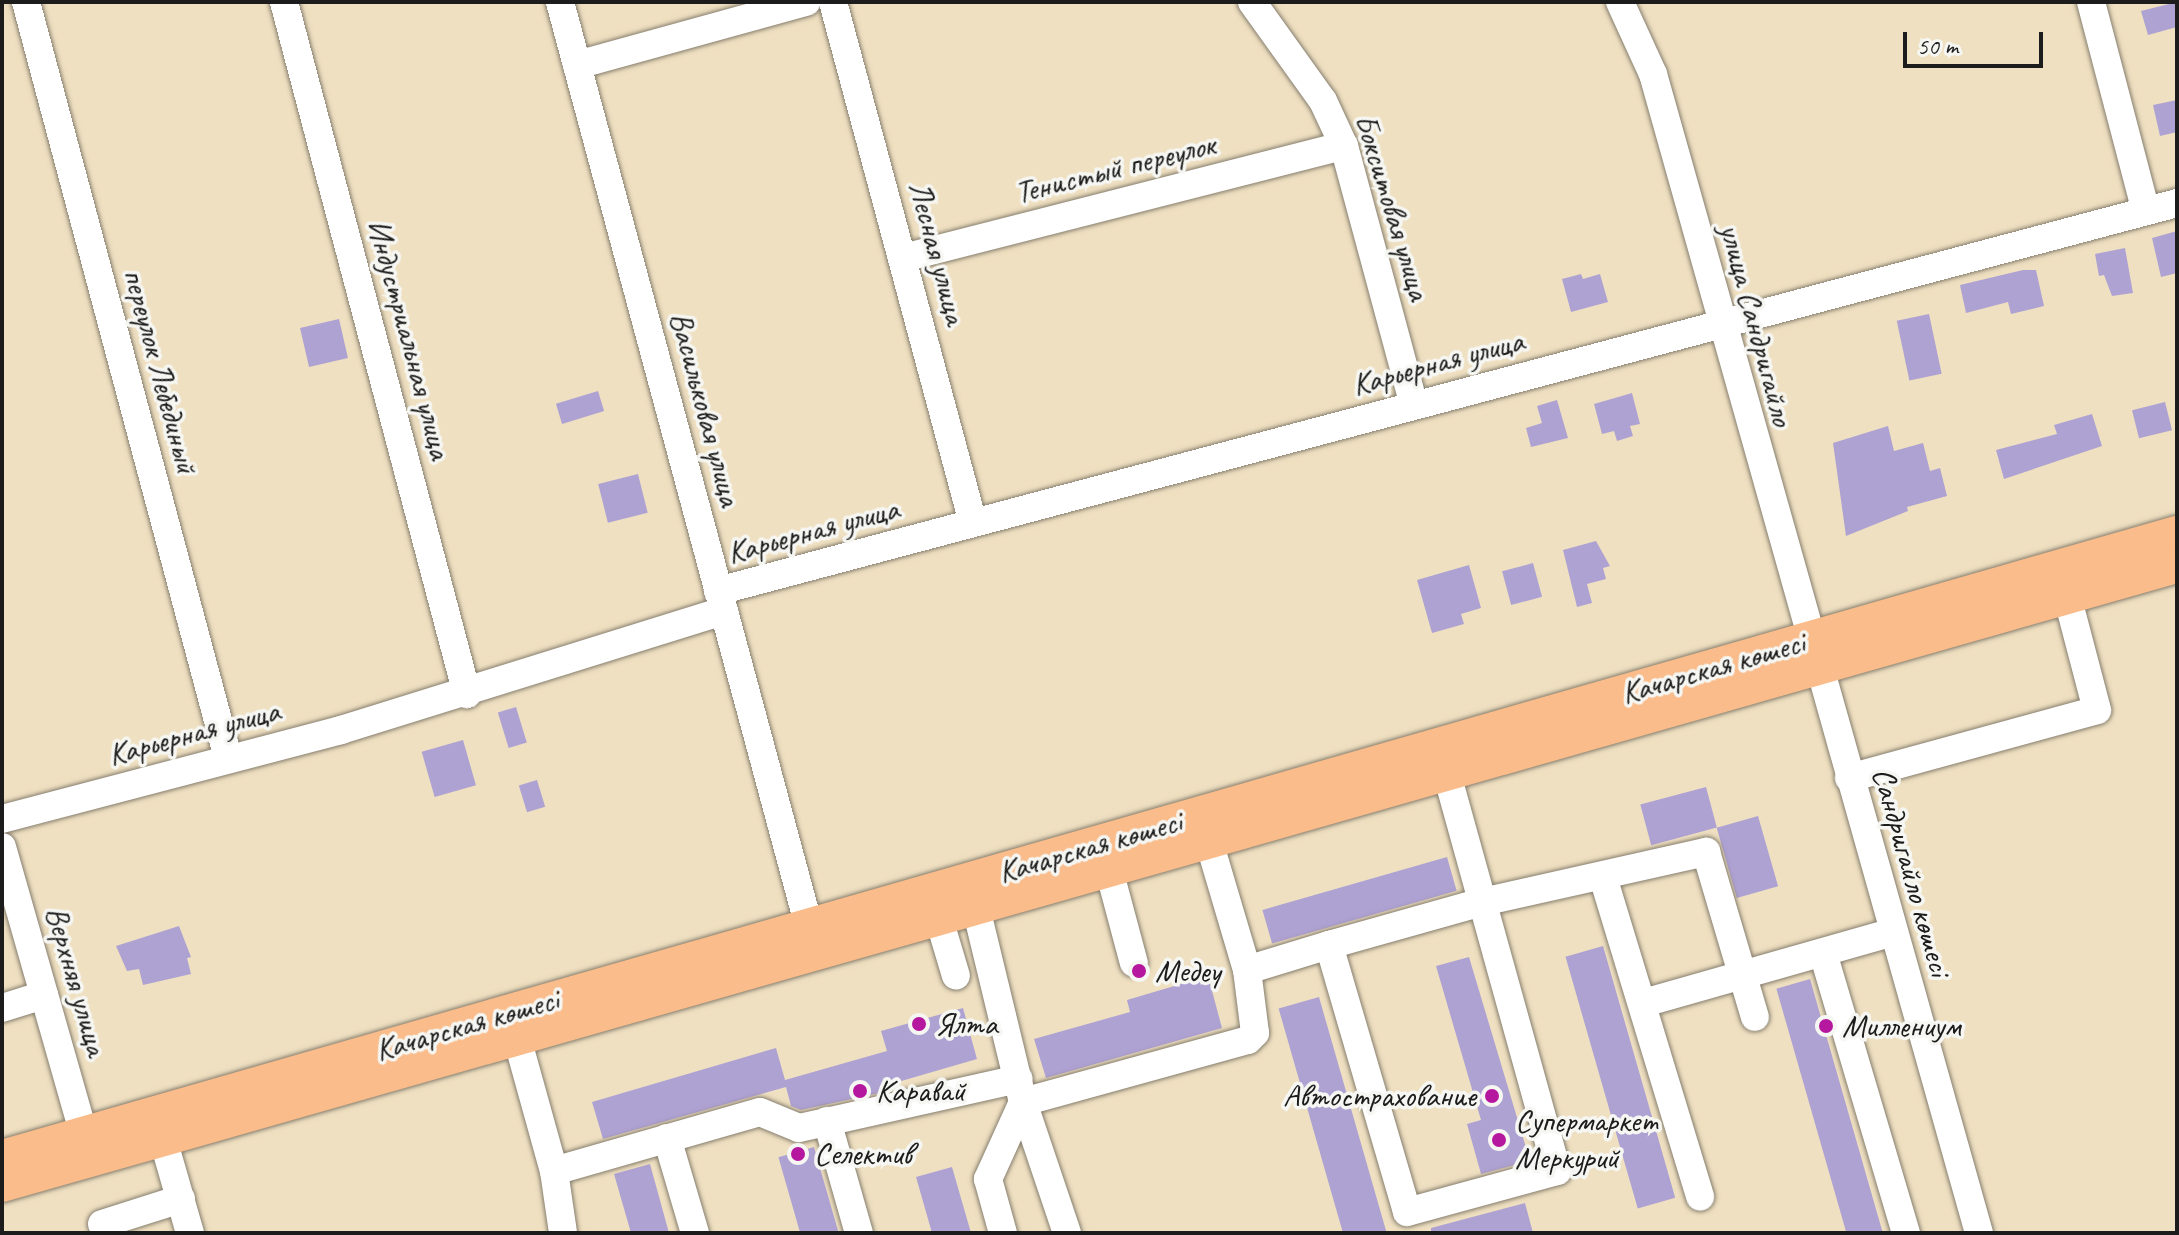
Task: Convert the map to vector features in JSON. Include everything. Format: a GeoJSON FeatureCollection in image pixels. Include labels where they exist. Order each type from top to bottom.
{"type":"FeatureCollection","features":[{"type":"Feature","properties":{"kind":"main road","name":"Качарская көшесі"},"geometry":{"type":"LineString","coordinates":[[2,1158],[84,1135],[517,1038],[939,919],[1098,864],[1814,655],[2177,534]]}},
{"type":"Feature","properties":{"kind":"main road","name":"Качарская көшесі"},"geometry":{"type":"LineString","coordinates":[[1814,655],[2067,596],[2177,565]]}},
{"type":"Feature","properties":{"kind":"main road","name":"Качарская көшесі"},"geometry":{"type":"LineString","coordinates":[[2,1184],[163,1139],[285,1091],[809,927],[1209,842],[1446,772],[1610,713]]}},
{"type":"Feature","properties":{"kind":"street","name":"переулок Лебединый"},"geometry":{"type":"LineString","coordinates":[[26,2],[228,758]]}},
{"type":"Feature","properties":{"kind":"street","name":"Индустриальная улица"},"geometry":{"type":"LineString","coordinates":[[284,2],[467,694]]}},
{"type":"Feature","properties":{"kind":"street","name":"Васильковая улица"},"geometry":{"type":"LineString","coordinates":[[560,2],[809,927]]}},
{"type":"Feature","properties":{"kind":"street"},"geometry":{"type":"LineString","coordinates":[[577,65],[806,2]]}},
{"type":"Feature","properties":{"kind":"street","name":"Лесная улица"},"geometry":{"type":"LineString","coordinates":[[833,2],[973,523]]}},
{"type":"Feature","properties":{"kind":"street","name":"Бокситовая улица"},"geometry":{"type":"LineString","coordinates":[[1252,2],[1323,101],[1344,146],[1414,405]]}},
{"type":"Feature","properties":{"kind":"street","name":"улица Сандригайло"},"geometry":{"type":"LineString","coordinates":[[1620,2],[1653,74],[1719,322],[1814,655]]}},
{"type":"Feature","properties":{"kind":"street"},"geometry":{"type":"LineString","coordinates":[[2091,2],[2146,211]]}},
{"type":"Feature","properties":{"kind":"street","name":"Тенистый переулок"},"geometry":{"type":"LineString","coordinates":[[903,258],[1344,146]]}},
{"type":"Feature","properties":{"kind":"street","name":"Карьерная улица"},"geometry":{"type":"LineString","coordinates":[[2,819],[467,694],[721,601],[973,523],[1719,322],[2177,203]]}},
{"type":"Feature","properties":{"kind":"street"},"geometry":{"type":"LineString","coordinates":[[1849,778],[2097,710],[2067,596]]}},
{"type":"Feature","properties":{"kind":"street","name":"Сандригайло көшесі"},"geometry":{"type":"LineString","coordinates":[[1814,655],[1979,1233]]}},
{"type":"Feature","properties":{"kind":"street"},"geometry":{"type":"LineString","coordinates":[[1329,945],[1407,1212],[1557,1171],[1446,772]]}},
{"type":"Feature","properties":{"kind":"street"},"geometry":{"type":"LineString","coordinates":[[554,1171],[760,1112],[799,1128],[1021,1091],[1248,1040],[1258,1024],[1247,970],[1209,842]]}},
{"type":"Feature","properties":{"kind":"street","name":"Верхняя улица"},"geometry":{"type":"LineString","coordinates":[[2,847],[84,1135]]}},
{"type":"Feature","properties":{"kind":"street"},"geometry":{"type":"LineString","coordinates":[[1247,970],[1482,902],[1706,852],[1755,1017]]}},
{"type":"Feature","properties":{"kind":"street"},"geometry":{"type":"LineString","coordinates":[[1098,864],[1134,963]]}},
{"type":"Feature","properties":{"kind":"street"},"geometry":{"type":"LineString","coordinates":[[1603,877],[1644,1003],[1700,1197]]}},
{"type":"Feature","properties":{"kind":"street"},"geometry":{"type":"LineString","coordinates":[[976,908],[1021,1091],[1067,1233]]}},
{"type":"Feature","properties":{"kind":"street"},"geometry":{"type":"LineString","coordinates":[[939,919],[956,976]]}},
{"type":"Feature","properties":{"kind":"street"},"geometry":{"type":"LineString","coordinates":[[1644,1003],[1893,932]]}},
{"type":"Feature","properties":{"kind":"street"},"geometry":{"type":"LineString","coordinates":[[1823,953],[1906,1233]]}},
{"type":"Feature","properties":{"kind":"street"},"geometry":{"type":"LineString","coordinates":[[2,1008],[44,995]]}},
{"type":"Feature","properties":{"kind":"street"},"geometry":{"type":"LineString","coordinates":[[517,1038],[554,1171],[563,1233]]}},
{"type":"Feature","properties":{"kind":"street"},"geometry":{"type":"LineString","coordinates":[[1003,1233],[988,1179],[1021,1091]]}},
{"type":"Feature","properties":{"kind":"street"},"geometry":{"type":"LineString","coordinates":[[827,1121],[859,1233]]}},
{"type":"Feature","properties":{"kind":"street"},"geometry":{"type":"LineString","coordinates":[[667,1138],[695,1233]]}},
{"type":"Feature","properties":{"kind":"street"},"geometry":{"type":"LineString","coordinates":[[163,1139],[190,1233]]}},
{"type":"Feature","properties":{"kind":"street"},"geometry":{"type":"LineString","coordinates":[[102,1224],[181,1199]]}},
{"type":"Feature","properties":{"kind":"building"},"geometry":{"type":"Polygon","coordinates":[[[2177,2],[2177,27],[2148,35],[2141,11],[2177,2]]]}},
{"type":"Feature","properties":{"kind":"building"},"geometry":{"type":"Polygon","coordinates":[[[2177,100],[2177,132],[2160,136],[2153,105],[2177,100]]]}},
{"type":"Feature","properties":{"kind":"building"},"geometry":{"type":"Polygon","coordinates":[[[2177,231],[2177,273],[2161,277],[2152,238],[2177,231]]]}},
{"type":"Feature","properties":{"kind":"building"},"geometry":{"type":"Polygon","coordinates":[[[2125,248],[2133,293],[2112,296],[2104,275],[2099,276],[2095,254],[2125,248]]]}},
{"type":"Feature","properties":{"kind":"building"},"geometry":{"type":"Polygon","coordinates":[[[2023,270],[2036,270],[2044,306],[2011,314],[2008,302],[1966,313],[1960,285],[2023,270]]]}},
{"type":"Feature","properties":{"kind":"building"},"geometry":{"type":"Polygon","coordinates":[[[1581,274],[1583,279],[1600,274],[1608,302],[1571,312],[1562,279],[1581,274]]]}},
{"type":"Feature","properties":{"kind":"building"},"geometry":{"type":"Polygon","coordinates":[[[1929,314],[1942,374],[1909,381],[1897,321],[1929,314]]]}},
{"type":"Feature","properties":{"kind":"building"},"geometry":{"type":"Polygon","coordinates":[[[339,319],[348,358],[309,367],[300,328],[339,319]]]}},
{"type":"Feature","properties":{"kind":"building"},"geometry":{"type":"Polygon","coordinates":[[[598,391],[604,411],[562,424],[556,404],[598,391]]]}},
{"type":"Feature","properties":{"kind":"building"},"geometry":{"type":"Polygon","coordinates":[[[1632,393],[1640,424],[1630,426],[1633,436],[1617,441],[1614,431],[1602,434],[1594,404],[1632,393]]]}},
{"type":"Feature","properties":{"kind":"building"},"geometry":{"type":"Polygon","coordinates":[[[1557,400],[1568,438],[1531,447],[1526,428],[1542,423],[1537,406],[1557,400]]]}},
{"type":"Feature","properties":{"kind":"building"},"geometry":{"type":"Polygon","coordinates":[[[2165,402],[2172,430],[2139,438],[2132,410],[2165,402]]]}},
{"type":"Feature","properties":{"kind":"building"},"geometry":{"type":"Polygon","coordinates":[[[2092,414],[2102,446],[2004,479],[1996,450],[2057,434],[2054,425],[2092,414]]]}},
{"type":"Feature","properties":{"kind":"building"},"geometry":{"type":"Polygon","coordinates":[[[1888,426],[1894,451],[1923,443],[1930,471],[1940,468],[1947,496],[1907,507],[1908,511],[1846,536],[1833,443],[1888,426]]]}},
{"type":"Feature","properties":{"kind":"building"},"geometry":{"type":"Polygon","coordinates":[[[638,474],[648,513],[608,523],[598,484],[638,474]]]}},
{"type":"Feature","properties":{"kind":"building"},"geometry":{"type":"Polygon","coordinates":[[[1596,541],[1610,566],[1603,568],[1606,579],[1587,584],[1592,603],[1577,607],[1563,550],[1596,541]]]}},
{"type":"Feature","properties":{"kind":"building"},"geometry":{"type":"Polygon","coordinates":[[[1533,563],[1542,597],[1511,605],[1502,571],[1533,563]]]}},
{"type":"Feature","properties":{"kind":"building"},"geometry":{"type":"Polygon","coordinates":[[[1469,565],[1481,608],[1461,614],[1464,624],[1432,633],[1417,580],[1469,565]]]}},
{"type":"Feature","properties":{"kind":"building"},"geometry":{"type":"Polygon","coordinates":[[[516,707],[527,742],[509,748],[498,713],[516,707]]]}},
{"type":"Feature","properties":{"kind":"building"},"geometry":{"type":"Polygon","coordinates":[[[463,740],[476,785],[435,797],[422,752],[463,740]]]}},
{"type":"Feature","properties":{"kind":"building"},"geometry":{"type":"Polygon","coordinates":[[[537,780],[545,807],[527,812],[519,786],[537,780]]]}},
{"type":"Feature","properties":{"kind":"building"},"geometry":{"type":"Polygon","coordinates":[[[1706,787],[1717,828],[1651,845],[1640,805],[1706,787]]]}},
{"type":"Feature","properties":{"kind":"building"},"geometry":{"type":"Polygon","coordinates":[[[1758,816],[1778,886],[1737,898],[1717,828],[1758,816]]]}},
{"type":"Feature","properties":{"kind":"building"},"geometry":{"type":"Polygon","coordinates":[[[1447,857],[1457,891],[1272,944],[1262,910],[1447,857]]]}},
{"type":"Feature","properties":{"kind":"building"},"geometry":{"type":"Polygon","coordinates":[[[179,926],[191,957],[187,958],[191,974],[143,985],[139,969],[127,971],[116,946],[179,926]]]}},
{"type":"Feature","properties":{"kind":"building"},"geometry":{"type":"Polygon","coordinates":[[[1603,946],[1675,1198],[1638,1209],[1566,957],[1603,946]]]}},
{"type":"Feature","properties":{"kind":"building"},"geometry":{"type":"Polygon","coordinates":[[[1469,957],[1530,1161],[1481,1174],[1467,1124],[1481,1120],[1436,966],[1469,957]]]}},
{"type":"Feature","properties":{"kind":"building"},"geometry":{"type":"Polygon","coordinates":[[[1208,976],[1222,1028],[1046,1078],[1034,1039],[1130,1012],[1127,1000],[1208,976]]]}},
{"type":"Feature","properties":{"kind":"building"},"geometry":{"type":"Polygon","coordinates":[[[1810,979],[1883,1233],[1846,1233],[1776,989],[1810,979]]]}},
{"type":"Feature","properties":{"kind":"building"},"geometry":{"type":"Polygon","coordinates":[[[1319,997],[1387,1233],[1343,1233],[1279,1009],[1319,997]]]}},
{"type":"Feature","properties":{"kind":"building"},"geometry":{"type":"Polygon","coordinates":[[[963,1008],[977,1059],[891,1084],[893,1090],[801,1110],[791,1106],[786,1087],[603,1139],[592,1102],[776,1048],[785,1080],[887,1051],[881,1031],[963,1008]]]}},
{"type":"Feature","properties":{"kind":"building"},"geometry":{"type":"Polygon","coordinates":[[[814,1147],[839,1233],[800,1233],[778,1157],[814,1147]]]}},
{"type":"Feature","properties":{"kind":"building"},"geometry":{"type":"Polygon","coordinates":[[[650,1164],[669,1233],[631,1233],[614,1174],[650,1164]]]}},
{"type":"Feature","properties":{"kind":"building"},"geometry":{"type":"Polygon","coordinates":[[[952,1167],[971,1233],[932,1233],[916,1177],[952,1167]]]}},
{"type":"Feature","properties":{"kind":"building"},"geometry":{"type":"Polygon","coordinates":[[[1525,1203],[1533,1233],[1431,1233],[1431,1228],[1525,1203]]]}},
{"type":"Feature","properties":{"kind":"place","name":"Медеу"},"geometry":{"type":"Point","coordinates":[1139,971]}},
{"type":"Feature","properties":{"kind":"place","name":"Ялта"},"geometry":{"type":"Point","coordinates":[919,1024]}},
{"type":"Feature","properties":{"kind":"place","name":"Миллениум"},"geometry":{"type":"Point","coordinates":[1826,1026]}},
{"type":"Feature","properties":{"kind":"place","name":"Каравай"},"geometry":{"type":"Point","coordinates":[860,1091]}},
{"type":"Feature","properties":{"kind":"place","name":"Автострахование"},"geometry":{"type":"Point","coordinates":[1492,1096]}},
{"type":"Feature","properties":{"kind":"place","name":"Супермаркет Меркурий"},"geometry":{"type":"Point","coordinates":[1499,1140]}},
{"type":"Feature","properties":{"kind":"place","name":"Селектив"},"geometry":{"type":"Point","coordinates":[798,1154]}}]}
